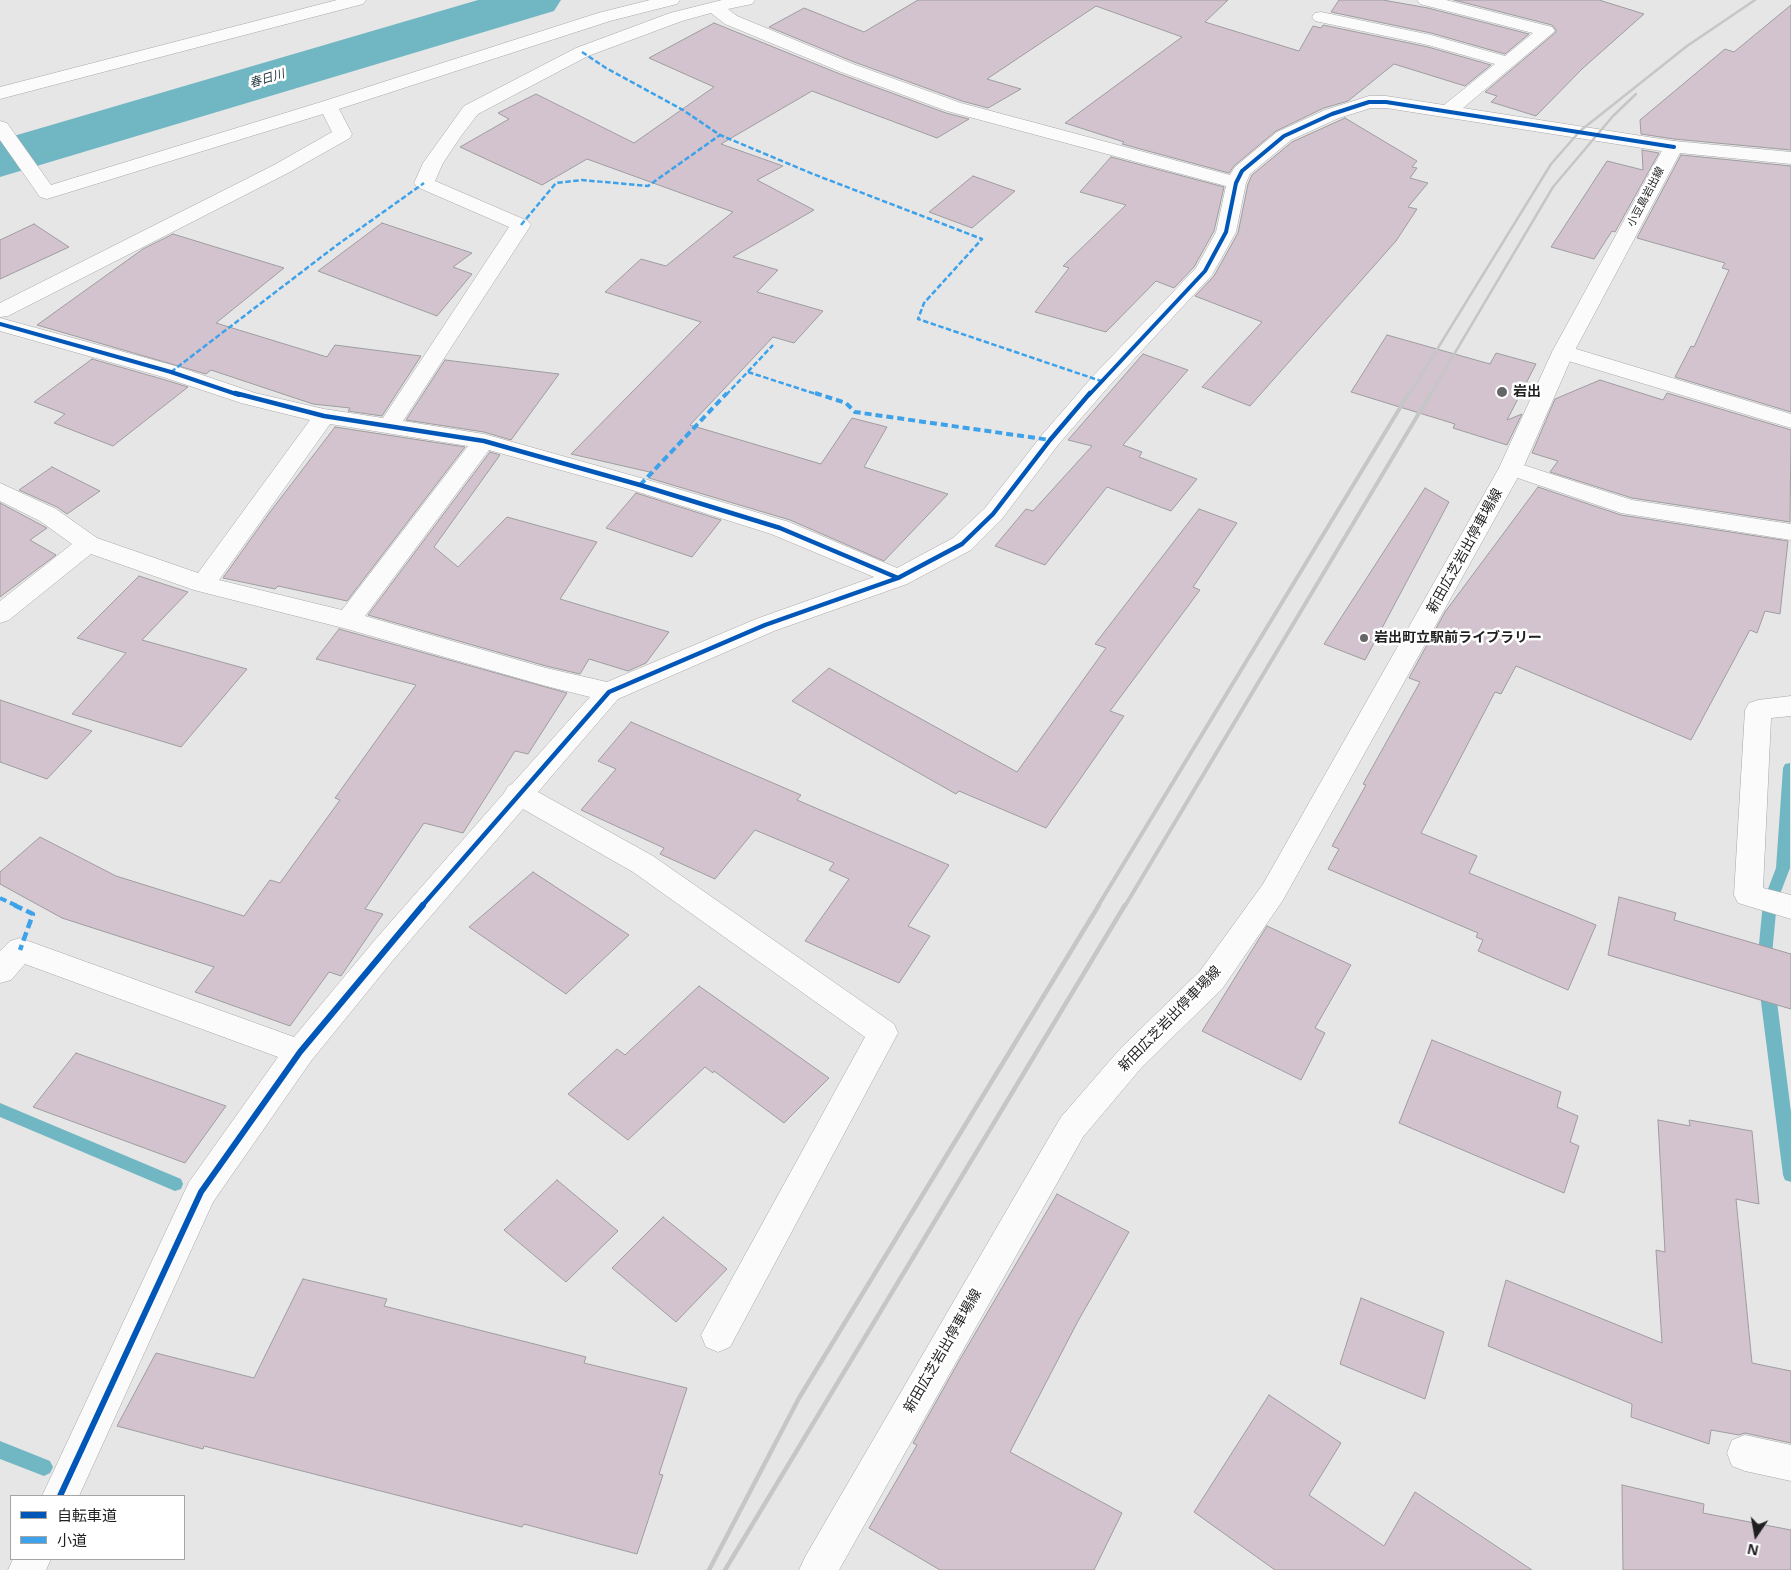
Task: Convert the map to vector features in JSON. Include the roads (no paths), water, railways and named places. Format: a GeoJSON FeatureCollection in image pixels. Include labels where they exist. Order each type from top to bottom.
{"type":"FeatureCollection","features":[{"type":"Feature","properties":{"kind":"street"},"geometry":{"type":"LineString","coordinates":[[0,93],[357,0]]}},
{"type":"Feature","properties":{"kind":"street"},"geometry":{"type":"LineString","coordinates":[[0,127],[37,182],[47,193],[328,106],[604,17],[671,0]]}},
{"type":"Feature","properties":{"kind":"street"},"geometry":{"type":"LineString","coordinates":[[389,426],[521,225],[424,183],[433,163],[471,110],[582,52],[676,17],[746,0]]}},
{"type":"Feature","properties":{"kind":"street"},"geometry":{"type":"LineString","coordinates":[[1426,0],[1546,31],[1449,111]]}},
{"type":"Feature","properties":{"kind":"street"},"geometry":{"type":"LineString","coordinates":[[714,7],[731,20],[846,68],[954,108],[1236,182]]}},
{"type":"Feature","properties":{"kind":"street"},"geometry":{"type":"LineString","coordinates":[[1321,17],[1431,40],[1508,62]]}},
{"type":"Feature","properties":{"kind":"street"},"geometry":{"type":"LineString","coordinates":[[60,1495],[201,1192],[300,1052],[384,950],[608,692],[765,625],[898,578],[962,544],[993,514],[1050,440],[1102,381],[1204,271],[1226,232],[1236,182],[1242,171],[1284,136],[1332,114],[1369,102],[1386,102],[1674,147],[1791,158]]}},
{"type":"Feature","properties":{"kind":"street"},"geometry":{"type":"LineString","coordinates":[[0,311],[282,168],[343,134],[328,106]]}},
{"type":"Feature","properties":{"kind":"street","name":"小豆島岩出線"},"geometry":{"type":"LineString","coordinates":[[1563,352],[1674,147]]}},
{"type":"Feature","properties":{"kind":"street"},"geometry":{"type":"LineString","coordinates":[[0,324],[171,372],[249,398],[324,416],[484,441],[640,485],[780,528],[898,578]]}},
{"type":"Feature","properties":{"kind":"street"},"geometry":{"type":"LineString","coordinates":[[1563,352],[1791,421]]}},
{"type":"Feature","properties":{"kind":"street","name":"新田広芝岩出停車場線"},"geometry":{"type":"LineString","coordinates":[[818,1570],[1072,1127],[1131,1058],[1211,980],[1273,892],[1511,468],[1563,352]]}},
{"type":"Feature","properties":{"kind":"street"},"geometry":{"type":"LineString","coordinates":[[203,584],[324,416]]}},
{"type":"Feature","properties":{"kind":"street"},"geometry":{"type":"LineString","coordinates":[[348,620],[484,441]]}},
{"type":"Feature","properties":{"kind":"street"},"geometry":{"type":"LineString","coordinates":[[1511,468],[1628,507],[1791,532]]}},
{"type":"Feature","properties":{"kind":"street"},"geometry":{"type":"LineString","coordinates":[[0,491],[48,514],[88,544],[203,584],[348,620],[546,677],[608,692]]}},
{"type":"Feature","properties":{"kind":"street"},"geometry":{"type":"LineString","coordinates":[[0,614],[88,544]]}},
{"type":"Feature","properties":{"kind":"street"},"geometry":{"type":"LineString","coordinates":[[1791,706],[1758,710],[1748,895],[1791,907]]}},
{"type":"Feature","properties":{"kind":"street"},"geometry":{"type":"LineString","coordinates":[[518,794],[643,864],[883,1033],[718,1335]]}},
{"type":"Feature","properties":{"kind":"street"},"geometry":{"type":"LineString","coordinates":[[0,972],[20,950],[300,1052]]}},
{"type":"Feature","properties":{"kind":"street"},"geometry":{"type":"LineString","coordinates":[[1745,1453],[1791,1463]]}},
{"type":"Feature","properties":{"kind":"waterway","name":"春日川"},"geometry":{"type":"LineString","coordinates":[[0,159],[535,0]]}},
{"type":"Feature","properties":{"kind":"waterway"},"geometry":{"type":"LineString","coordinates":[[1764,965],[1770,902],[1783,868],[1790,768]]}},
{"type":"Feature","properties":{"kind":"waterway"},"geometry":{"type":"LineString","coordinates":[[1767,986],[1791,1175]]}},
{"type":"Feature","properties":{"kind":"waterway"},"geometry":{"type":"LineString","coordinates":[[0,1110],[175,1184]]}},
{"type":"Feature","properties":{"kind":"waterway"},"geometry":{"type":"LineString","coordinates":[[0,1450],[44,1467]]}},
{"type":"Feature","properties":{"kind":"railway"},"geometry":{"type":"LineString","coordinates":[[1409,395],[1551,164],[1580,131],[1687,46],[1755,0]]}},
{"type":"Feature","properties":{"kind":"railway"},"geometry":{"type":"LineString","coordinates":[[1430,395],[1553,187],[1613,116],[1636,94]]}},
{"type":"Feature","properties":{"kind":"railway"},"geometry":{"type":"LineString","coordinates":[[1098,906],[1409,393]]}},
{"type":"Feature","properties":{"kind":"railway"},"geometry":{"type":"LineString","coordinates":[[1125,906],[1431,393]]}},
{"type":"Feature","properties":{"kind":"railway"},"geometry":{"type":"LineString","coordinates":[[709,1570],[799,1398],[1099,905]]}},
{"type":"Feature","properties":{"kind":"railway"},"geometry":{"type":"LineString","coordinates":[[725,1570],[1125,905]]}},
{"type":"Feature","properties":{"kind":"place","name":"岩出"},"geometry":{"type":"Point","coordinates":[1502,392]}},
{"type":"Feature","properties":{"kind":"place","name":"岩出町立駅前ライブラリー"},"geometry":{"type":"Point","coordinates":[1364,638]}}]}
